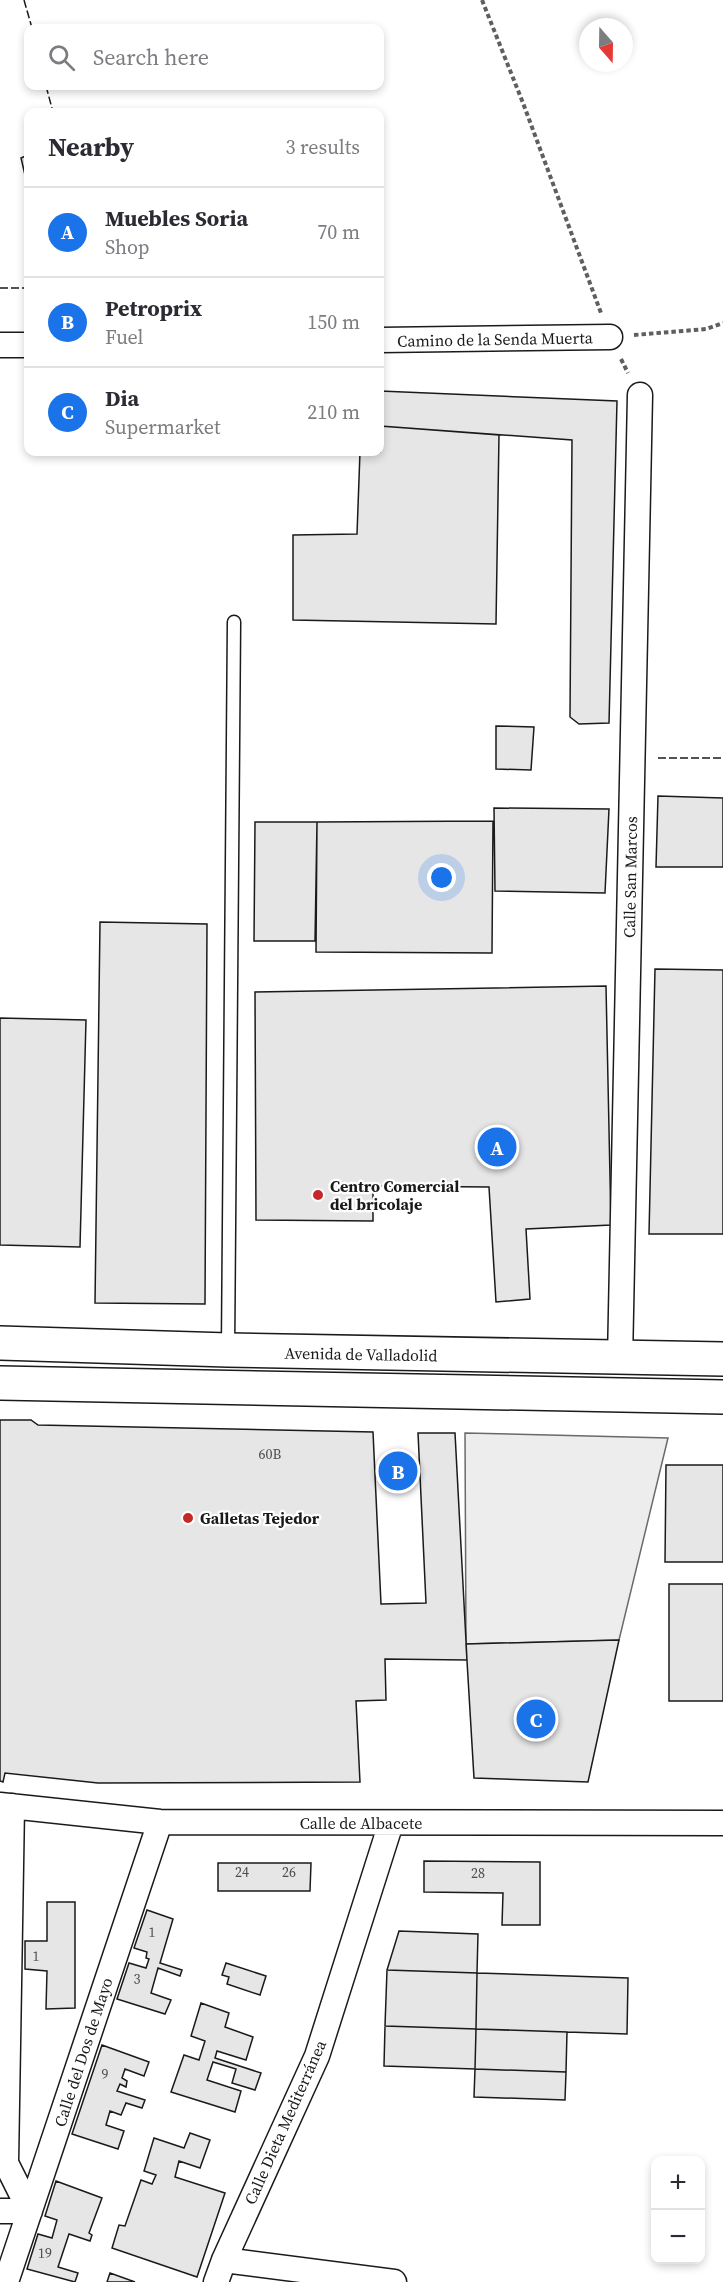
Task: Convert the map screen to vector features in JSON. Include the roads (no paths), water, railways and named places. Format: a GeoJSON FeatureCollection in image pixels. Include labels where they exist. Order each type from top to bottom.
{"type":"FeatureCollection","features":[{"type":"Feature","properties":{"kind":"main road","name":"Avenida de Valladolid"},"geometry":{"type":"LineString","coordinates":[[0,1342],[228,1350],[620,1359],[723,1359]]}},
{"type":"Feature","properties":{"kind":"main road"},"geometry":{"type":"LineString","coordinates":[[0,1383],[723,1397]]}},
{"type":"Feature","properties":{"kind":"street","name":"Camino de la Senda Muerta"},"geometry":{"type":"LineString","coordinates":[[384,340],[610,338]]}},
{"type":"Feature","properties":{"kind":"street"},"geometry":{"type":"LineString","coordinates":[[0,345],[24,345]]}},
{"type":"Feature","properties":{"kind":"street","name":"Calle San Marcos"},"geometry":{"type":"LineString","coordinates":[[620,1359],[640,395]]}},
{"type":"Feature","properties":{"kind":"street"},"geometry":{"type":"LineString","coordinates":[[0,2211],[30,2211],[6,2163],[6,1805]]}},
{"type":"Feature","properties":{"kind":"street","name":"Calle de Albacete"},"geometry":{"type":"LineString","coordinates":[[6,1805],[160,1822],[723,1824]]}},
{"type":"Feature","properties":{"kind":"street","name":"Calle del Dos de Mayo"},"geometry":{"type":"LineString","coordinates":[[6,2282],[160,1822]]}},
{"type":"Feature","properties":{"kind":"street","name":"Calle Dieta Mediterránea"},"geometry":{"type":"LineString","coordinates":[[220,2271],[317,2056],[390,1823]]}},
{"type":"Feature","properties":{"kind":"street"},"geometry":{"type":"LineString","coordinates":[[220,2271],[394,2282]]}},
{"type":"Feature","properties":{"kind":"lane"},"geometry":{"type":"LineString","coordinates":[[228,1350],[234,622]]}},
{"type":"Feature","properties":{"kind":"place","name":"Muebles Soria"},"geometry":{"type":"Point","coordinates":[497,1147]}},
{"type":"Feature","properties":{"kind":"place","name":"Centro Comercial del bricolaje"},"geometry":{"type":"Point","coordinates":[318,1195]}},
{"type":"Feature","properties":{"kind":"place","name":"Petroprix"},"geometry":{"type":"Point","coordinates":[398,1471]}},
{"type":"Feature","properties":{"kind":"place","name":"Galletas Tejedor"},"geometry":{"type":"Point","coordinates":[188,1518]}},
{"type":"Feature","properties":{"kind":"place","name":"Dia"},"geometry":{"type":"Point","coordinates":[536,1719]}}]}
